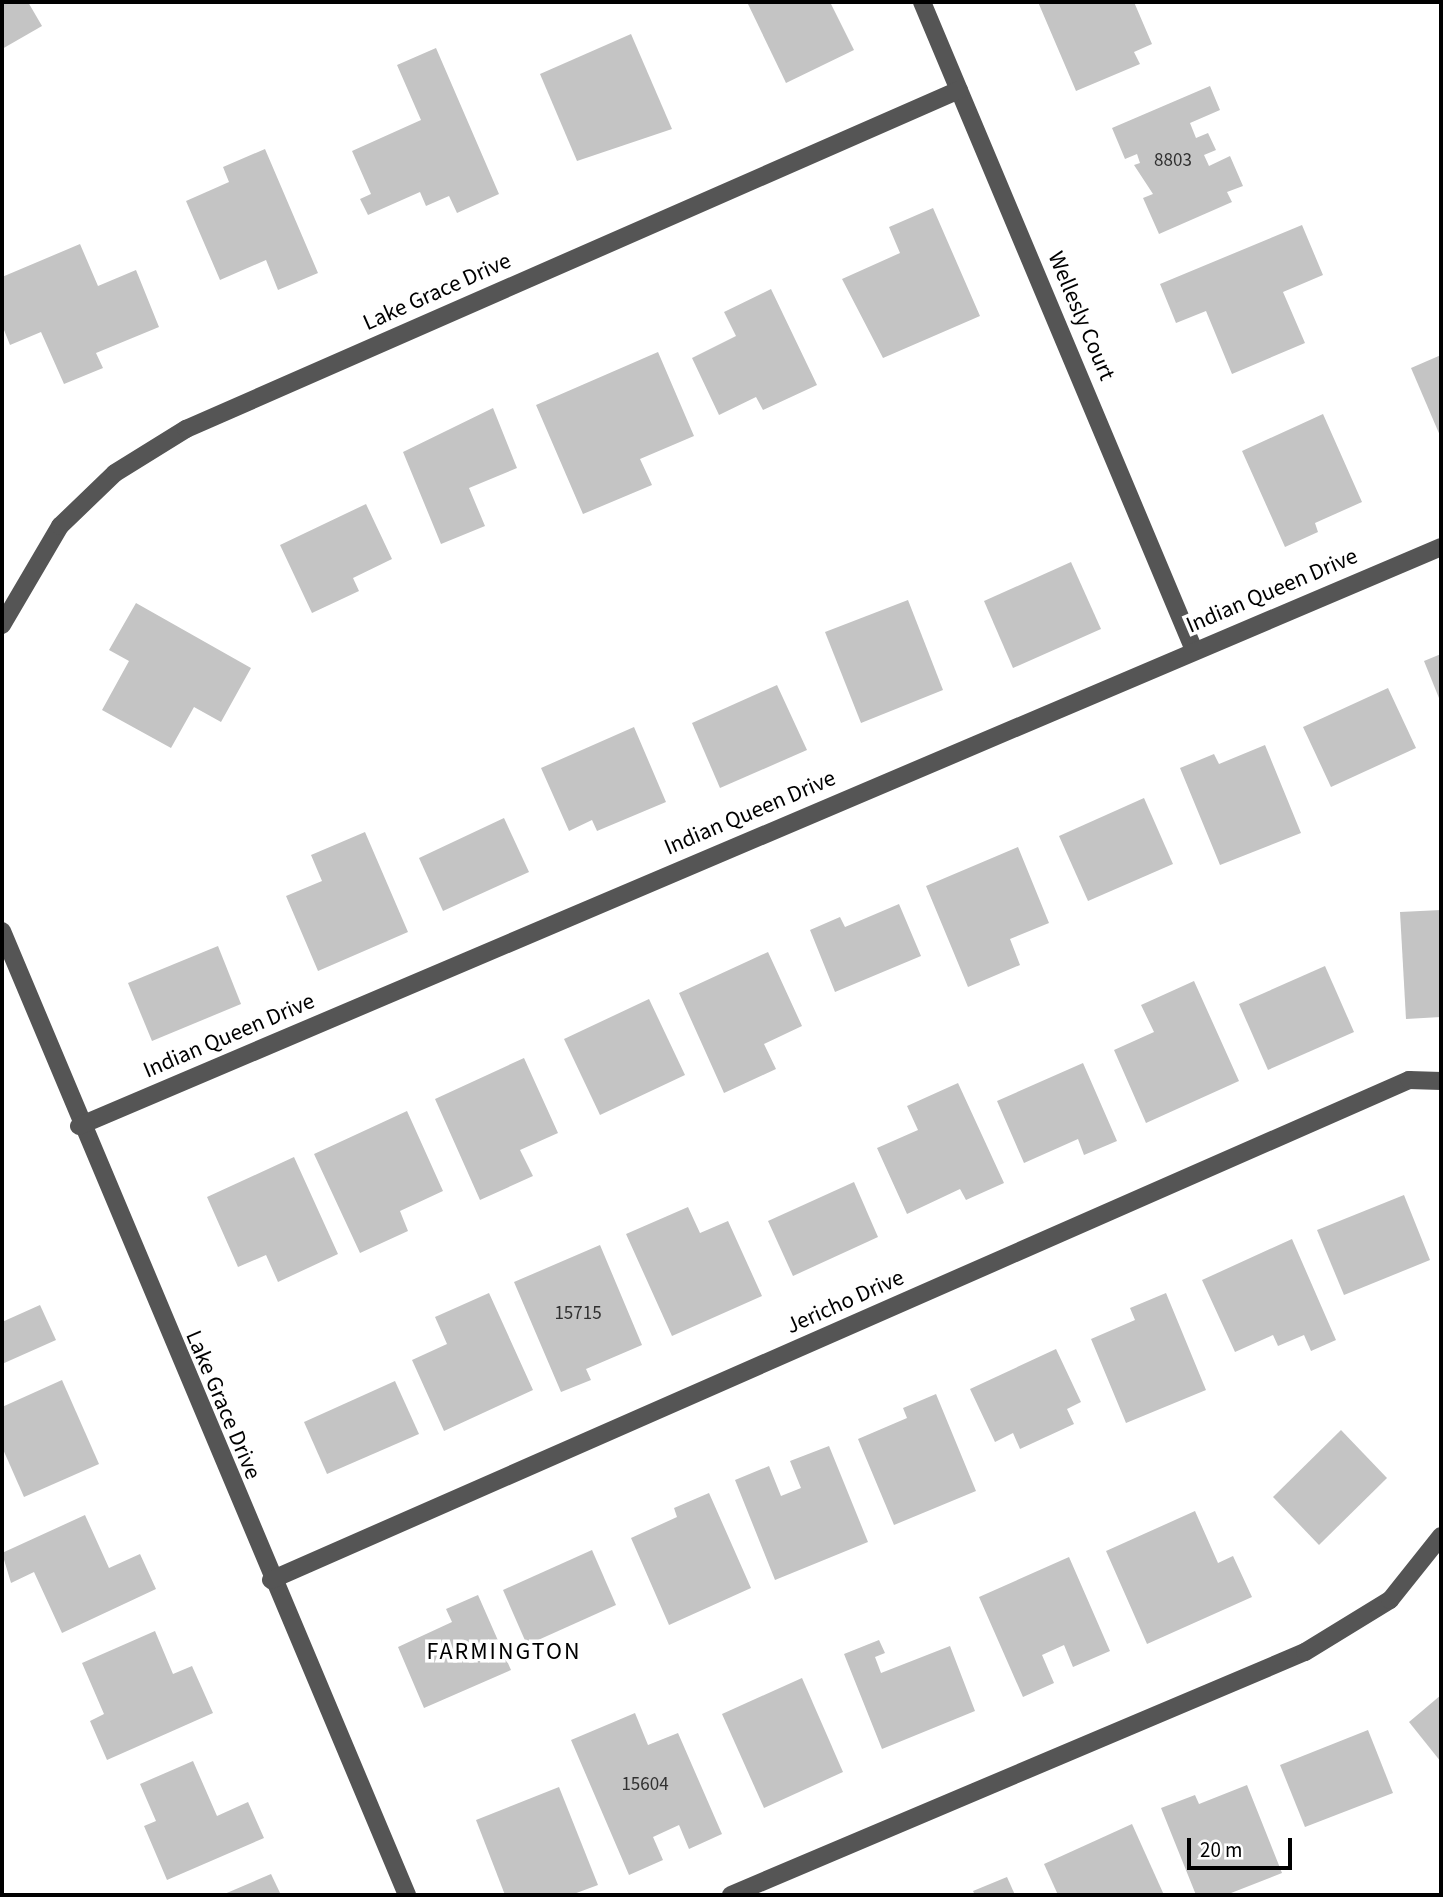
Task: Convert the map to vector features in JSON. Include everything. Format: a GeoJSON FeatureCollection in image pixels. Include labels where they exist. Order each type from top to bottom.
{"type":"FeatureCollection","features":[{"type":"Feature","properties":{"kind":"street","name":"Wellesly Court"},"geometry":{"type":"LineString","coordinates":[[922,2],[1195,650]]}},
{"type":"Feature","properties":{"kind":"street","name":"Lake Grace Drive"},"geometry":{"type":"LineString","coordinates":[[2,625],[60,526],[115,473],[186,429],[959,90]]}},
{"type":"Feature","properties":{"kind":"street","name":"Indian Queen Drive"},"geometry":{"type":"LineString","coordinates":[[79,1126],[1441,547]]}},
{"type":"Feature","properties":{"kind":"street","name":"Lake Grace Drive"},"geometry":{"type":"LineString","coordinates":[[2,931],[79,1126],[407,1895]]}},
{"type":"Feature","properties":{"kind":"street","name":"Jericho Drive"},"geometry":{"type":"LineString","coordinates":[[271,1580],[1409,1080],[1441,1081]]}},
{"type":"Feature","properties":{"kind":"street"},"geometry":{"type":"LineString","coordinates":[[731,1895],[1305,1653],[1390,1600],[1441,1536]]}},
{"type":"Feature","properties":{"kind":"building"},"geometry":{"type":"Polygon","coordinates":[[[2,2],[28,2],[42,26],[2,49],[2,2]]]}},
{"type":"Feature","properties":{"kind":"building"},"geometry":{"type":"Polygon","coordinates":[[[747,2],[830,2],[854,50],[786,83],[747,2]]]}},
{"type":"Feature","properties":{"kind":"building"},"geometry":{"type":"Polygon","coordinates":[[[1038,2],[1134,2],[1152,44],[1134,52],[1140,64],[1076,91],[1038,2]]]}},
{"type":"Feature","properties":{"kind":"building"},"geometry":{"type":"Polygon","coordinates":[[[631,34],[672,129],[577,161],[540,74],[631,34]]]}},
{"type":"Feature","properties":{"kind":"building"},"geometry":{"type":"Polygon","coordinates":[[[436,48],[499,194],[457,213],[449,196],[426,206],[420,192],[368,215],[360,199],[371,194],[352,151],[421,120],[397,65],[436,48]]]}},
{"type":"Feature","properties":{"kind":"building"},"geometry":{"type":"Polygon","coordinates":[[[1210,86],[1220,110],[1190,123],[1196,138],[1208,133],[1216,150],[1204,155],[1209,166],[1230,156],[1243,186],[1227,192],[1232,202],[1159,234],[1143,198],[1153,194],[1134,165],[1140,163],[1137,154],[1125,159],[1112,128],[1210,86]]]}},
{"type":"Feature","properties":{"kind":"building"},"geometry":{"type":"Polygon","coordinates":[[[265,149],[318,273],[278,290],[266,260],[220,280],[186,201],[229,182],[223,167],[265,149]]]}},
{"type":"Feature","properties":{"kind":"building"},"geometry":{"type":"Polygon","coordinates":[[[933,208],[980,316],[883,358],[842,279],[900,253],[889,227],[933,208]]]}},
{"type":"Feature","properties":{"kind":"building"},"geometry":{"type":"Polygon","coordinates":[[[1302,225],[1323,275],[1283,292],[1305,343],[1232,374],[1206,311],[1176,323],[1160,284],[1302,225]]]}},
{"type":"Feature","properties":{"kind":"building"},"geometry":{"type":"Polygon","coordinates":[[[80,244],[98,286],[136,270],[159,327],[96,353],[103,368],[64,384],[41,332],[10,345],[2,325],[2,277],[80,244]]]}},
{"type":"Feature","properties":{"kind":"building"},"geometry":{"type":"Polygon","coordinates":[[[771,289],[817,385],[763,410],[756,397],[719,415],[692,358],[736,336],[724,312],[771,289]]]}},
{"type":"Feature","properties":{"kind":"building"},"geometry":{"type":"Polygon","coordinates":[[[658,352],[694,436],[640,459],[652,485],[583,514],[536,405],[658,352]]]}},
{"type":"Feature","properties":{"kind":"building"},"geometry":{"type":"Polygon","coordinates":[[[1441,355],[1441,438],[1411,368],[1441,355]]]}},
{"type":"Feature","properties":{"kind":"building"},"geometry":{"type":"Polygon","coordinates":[[[493,408],[517,468],[469,488],[485,526],[441,544],[403,452],[493,408]]]}},
{"type":"Feature","properties":{"kind":"building"},"geometry":{"type":"Polygon","coordinates":[[[1323,414],[1362,502],[1315,523],[1318,532],[1285,547],[1242,451],[1323,414]]]}},
{"type":"Feature","properties":{"kind":"building"},"geometry":{"type":"Polygon","coordinates":[[[366,504],[392,559],[353,578],[359,591],[312,613],[280,545],[366,504]]]}},
{"type":"Feature","properties":{"kind":"building"},"geometry":{"type":"Polygon","coordinates":[[[1071,562],[1101,629],[1013,668],[984,601],[1071,562]]]}},
{"type":"Feature","properties":{"kind":"building"},"geometry":{"type":"Polygon","coordinates":[[[908,600],[943,690],[861,723],[825,632],[908,600]]]}},
{"type":"Feature","properties":{"kind":"building"},"geometry":{"type":"Polygon","coordinates":[[[136,603],[251,668],[221,722],[194,707],[171,748],[102,710],[129,661],[109,650],[136,603]]]}},
{"type":"Feature","properties":{"kind":"building"},"geometry":{"type":"Polygon","coordinates":[[[1441,654],[1441,703],[1424,661],[1441,654]]]}},
{"type":"Feature","properties":{"kind":"building"},"geometry":{"type":"Polygon","coordinates":[[[777,685],[807,750],[720,788],[692,723],[777,685]]]}},
{"type":"Feature","properties":{"kind":"building"},"geometry":{"type":"Polygon","coordinates":[[[1388,688],[1416,748],[1331,787],[1303,727],[1388,688]]]}},
{"type":"Feature","properties":{"kind":"building"},"geometry":{"type":"Polygon","coordinates":[[[634,727],[666,802],[597,831],[592,820],[569,831],[541,768],[634,727]]]}},
{"type":"Feature","properties":{"kind":"building"},"geometry":{"type":"Polygon","coordinates":[[[1265,745],[1301,833],[1220,865],[1180,768],[1214,754],[1219,764],[1265,745]]]}},
{"type":"Feature","properties":{"kind":"building"},"geometry":{"type":"Polygon","coordinates":[[[1144,798],[1173,864],[1088,901],[1059,836],[1144,798]]]}},
{"type":"Feature","properties":{"kind":"building"},"geometry":{"type":"Polygon","coordinates":[[[504,818],[529,872],[443,911],[419,858],[504,818]]]}},
{"type":"Feature","properties":{"kind":"building"},"geometry":{"type":"Polygon","coordinates":[[[365,832],[408,932],[318,971],[286,896],[322,881],[311,855],[365,832]]]}},
{"type":"Feature","properties":{"kind":"building"},"geometry":{"type":"Polygon","coordinates":[[[1018,847],[1049,923],[1010,939],[1020,965],[968,987],[926,886],[1018,847]]]}},
{"type":"Feature","properties":{"kind":"building"},"geometry":{"type":"Polygon","coordinates":[[[899,904],[921,956],[835,992],[810,930],[840,917],[845,927],[899,904]]]}},
{"type":"Feature","properties":{"kind":"building"},"geometry":{"type":"Polygon","coordinates":[[[1441,910],[1441,1017],[1406,1019],[1400,912],[1441,910]]]}},
{"type":"Feature","properties":{"kind":"building"},"geometry":{"type":"Polygon","coordinates":[[[218,946],[241,1004],[152,1041],[128,983],[218,946]]]}},
{"type":"Feature","properties":{"kind":"building"},"geometry":{"type":"Polygon","coordinates":[[[768,952],[802,1026],[764,1044],[776,1069],[724,1093],[679,993],[768,952]]]}},
{"type":"Feature","properties":{"kind":"building"},"geometry":{"type":"Polygon","coordinates":[[[1325,966],[1354,1032],[1268,1070],[1239,1004],[1325,966]]]}},
{"type":"Feature","properties":{"kind":"building"},"geometry":{"type":"Polygon","coordinates":[[[1194,981],[1239,1081],[1146,1123],[1114,1050],[1154,1032],[1141,1005],[1194,981]]]}},
{"type":"Feature","properties":{"kind":"building"},"geometry":{"type":"Polygon","coordinates":[[[649,999],[685,1075],[600,1115],[564,1039],[649,999]]]}},
{"type":"Feature","properties":{"kind":"building"},"geometry":{"type":"Polygon","coordinates":[[[524,1058],[558,1133],[520,1150],[533,1176],[480,1200],[435,1099],[524,1058]]]}},
{"type":"Feature","properties":{"kind":"building"},"geometry":{"type":"Polygon","coordinates":[[[1083,1063],[1117,1141],[1084,1155],[1078,1139],[1024,1163],[997,1101],[1083,1063]]]}},
{"type":"Feature","properties":{"kind":"building"},"geometry":{"type":"Polygon","coordinates":[[[958,1083],[1004,1183],[966,1200],[960,1189],[907,1214],[877,1148],[918,1130],[907,1106],[958,1083]]]}},
{"type":"Feature","properties":{"kind":"building"},"geometry":{"type":"Polygon","coordinates":[[[407,1111],[443,1191],[400,1211],[408,1231],[360,1253],[314,1154],[407,1111]]]}},
{"type":"Feature","properties":{"kind":"building"},"geometry":{"type":"Polygon","coordinates":[[[294,1157],[338,1254],[278,1282],[266,1255],[238,1267],[207,1197],[294,1157]]]}},
{"type":"Feature","properties":{"kind":"building"},"geometry":{"type":"Polygon","coordinates":[[[854,1182],[878,1237],[793,1276],[768,1221],[854,1182]]]}},
{"type":"Feature","properties":{"kind":"building"},"geometry":{"type":"Polygon","coordinates":[[[1404,1195],[1430,1260],[1344,1295],[1317,1230],[1404,1195]]]}},
{"type":"Feature","properties":{"kind":"building"},"geometry":{"type":"Polygon","coordinates":[[[688,1207],[700,1233],[728,1221],[762,1296],[672,1336],[626,1234],[688,1207]]]}},
{"type":"Feature","properties":{"kind":"building"},"geometry":{"type":"Polygon","coordinates":[[[1292,1239],[1336,1340],[1311,1351],[1304,1335],[1278,1346],[1273,1335],[1235,1352],[1202,1280],[1292,1239]]]}},
{"type":"Feature","properties":{"kind":"building"},"geometry":{"type":"Polygon","coordinates":[[[600,1245],[642,1345],[586,1369],[591,1380],[561,1392],[514,1282],[600,1245]]]}},
{"type":"Feature","properties":{"kind":"building"},"geometry":{"type":"Polygon","coordinates":[[[489,1293],[533,1390],[444,1431],[412,1360],[447,1344],[435,1317],[489,1293]]]}},
{"type":"Feature","properties":{"kind":"building"},"geometry":{"type":"Polygon","coordinates":[[[1166,1293],[1206,1390],[1126,1423],[1091,1339],[1135,1320],[1130,1308],[1166,1293]]]}},
{"type":"Feature","properties":{"kind":"building"},"geometry":{"type":"Polygon","coordinates":[[[40,1305],[56,1340],[2,1364],[2,1322],[40,1305]]]}},
{"type":"Feature","properties":{"kind":"building"},"geometry":{"type":"Polygon","coordinates":[[[1056,1349],[1081,1402],[1067,1409],[1074,1424],[1020,1449],[1013,1433],[995,1442],[970,1389],[1056,1349]]]}},
{"type":"Feature","properties":{"kind":"building"},"geometry":{"type":"Polygon","coordinates":[[[62,1380],[99,1464],[24,1497],[2,1447],[2,1407],[62,1380]]]}},
{"type":"Feature","properties":{"kind":"building"},"geometry":{"type":"Polygon","coordinates":[[[395,1381],[419,1434],[327,1474],[304,1422],[395,1381]]]}},
{"type":"Feature","properties":{"kind":"building"},"geometry":{"type":"Polygon","coordinates":[[[936,1394],[976,1491],[894,1525],[858,1439],[907,1418],[903,1408],[936,1394]]]}},
{"type":"Feature","properties":{"kind":"building"},"geometry":{"type":"Polygon","coordinates":[[[1341,1430],[1387,1478],[1319,1545],[1273,1497],[1341,1430]]]}},
{"type":"Feature","properties":{"kind":"building"},"geometry":{"type":"Polygon","coordinates":[[[829,1446],[868,1542],[775,1580],[735,1480],[769,1466],[781,1496],[801,1488],[790,1461],[829,1446]]]}},
{"type":"Feature","properties":{"kind":"building"},"geometry":{"type":"Polygon","coordinates":[[[709,1493],[751,1588],[669,1625],[631,1538],[677,1517],[674,1508],[709,1493]]]}},
{"type":"Feature","properties":{"kind":"building"},"geometry":{"type":"Polygon","coordinates":[[[1195,1511],[1218,1563],[1233,1556],[1252,1597],[1147,1644],[1106,1551],[1195,1511]]]}},
{"type":"Feature","properties":{"kind":"building"},"geometry":{"type":"Polygon","coordinates":[[[85,1515],[109,1568],[140,1554],[156,1589],[62,1633],[34,1572],[11,1583],[2,1553],[85,1515]]]}},
{"type":"Feature","properties":{"kind":"building"},"geometry":{"type":"Polygon","coordinates":[[[592,1550],[616,1605],[527,1645],[503,1590],[592,1550]]]}},
{"type":"Feature","properties":{"kind":"building"},"geometry":{"type":"Polygon","coordinates":[[[1069,1557],[1110,1651],[1073,1667],[1064,1645],[1042,1655],[1054,1683],[1023,1697],[979,1597],[1069,1557]]]}},
{"type":"Feature","properties":{"kind":"building"},"geometry":{"type":"Polygon","coordinates":[[[478,1595],[511,1670],[424,1708],[398,1647],[452,1622],[446,1609],[478,1595]]]}},
{"type":"Feature","properties":{"kind":"building"},"geometry":{"type":"Polygon","coordinates":[[[155,1631],[173,1674],[192,1666],[213,1713],[107,1760],[90,1721],[104,1714],[82,1663],[155,1631]]]}},
{"type":"Feature","properties":{"kind":"building"},"geometry":{"type":"Polygon","coordinates":[[[879,1640],[885,1653],[875,1657],[881,1673],[950,1646],[975,1711],[882,1749],[844,1654],[879,1640]]]}},
{"type":"Feature","properties":{"kind":"building"},"geometry":{"type":"Polygon","coordinates":[[[802,1678],[843,1772],[764,1808],[722,1714],[802,1678]]]}},
{"type":"Feature","properties":{"kind":"building"},"geometry":{"type":"Polygon","coordinates":[[[1441,1695],[1441,1762],[1409,1722],[1441,1695]]]}},
{"type":"Feature","properties":{"kind":"building"},"geometry":{"type":"Polygon","coordinates":[[[635,1713],[648,1745],[678,1733],[722,1834],[689,1849],[679,1825],[653,1837],[663,1860],[629,1875],[571,1740],[635,1713]]]}},
{"type":"Feature","properties":{"kind":"building"},"geometry":{"type":"Polygon","coordinates":[[[1368,1730],[1393,1793],[1305,1827],[1280,1765],[1368,1730]]]}},
{"type":"Feature","properties":{"kind":"building"},"geometry":{"type":"Polygon","coordinates":[[[193,1761],[217,1816],[248,1802],[264,1838],[167,1880],[144,1826],[156,1821],[140,1784],[193,1761]]]}},
{"type":"Feature","properties":{"kind":"building"},"geometry":{"type":"Polygon","coordinates":[[[1247,1785],[1282,1873],[1226,1895],[1196,1895],[1161,1808],[1195,1795],[1199,1804],[1247,1785]]]}},
{"type":"Feature","properties":{"kind":"building"},"geometry":{"type":"Polygon","coordinates":[[[559,1787],[598,1885],[571,1895],[505,1895],[476,1820],[559,1787]]]}},
{"type":"Feature","properties":{"kind":"building"},"geometry":{"type":"Polygon","coordinates":[[[1132,1824],[1164,1895],[1058,1895],[1044,1864],[1132,1824]]]}},
{"type":"Feature","properties":{"kind":"building"},"geometry":{"type":"Polygon","coordinates":[[[271,1874],[281,1895],[222,1895],[271,1874]]]}},
{"type":"Feature","properties":{"kind":"building"},"geometry":{"type":"Polygon","coordinates":[[[1007,1877],[1015,1895],[975,1895],[973,1891],[1007,1877]]]}},
{"type":"Feature","properties":{"kind":"district","name":"FARMINGTON"},"geometry":{"type":"Point","coordinates":[504,1652]}}]}
